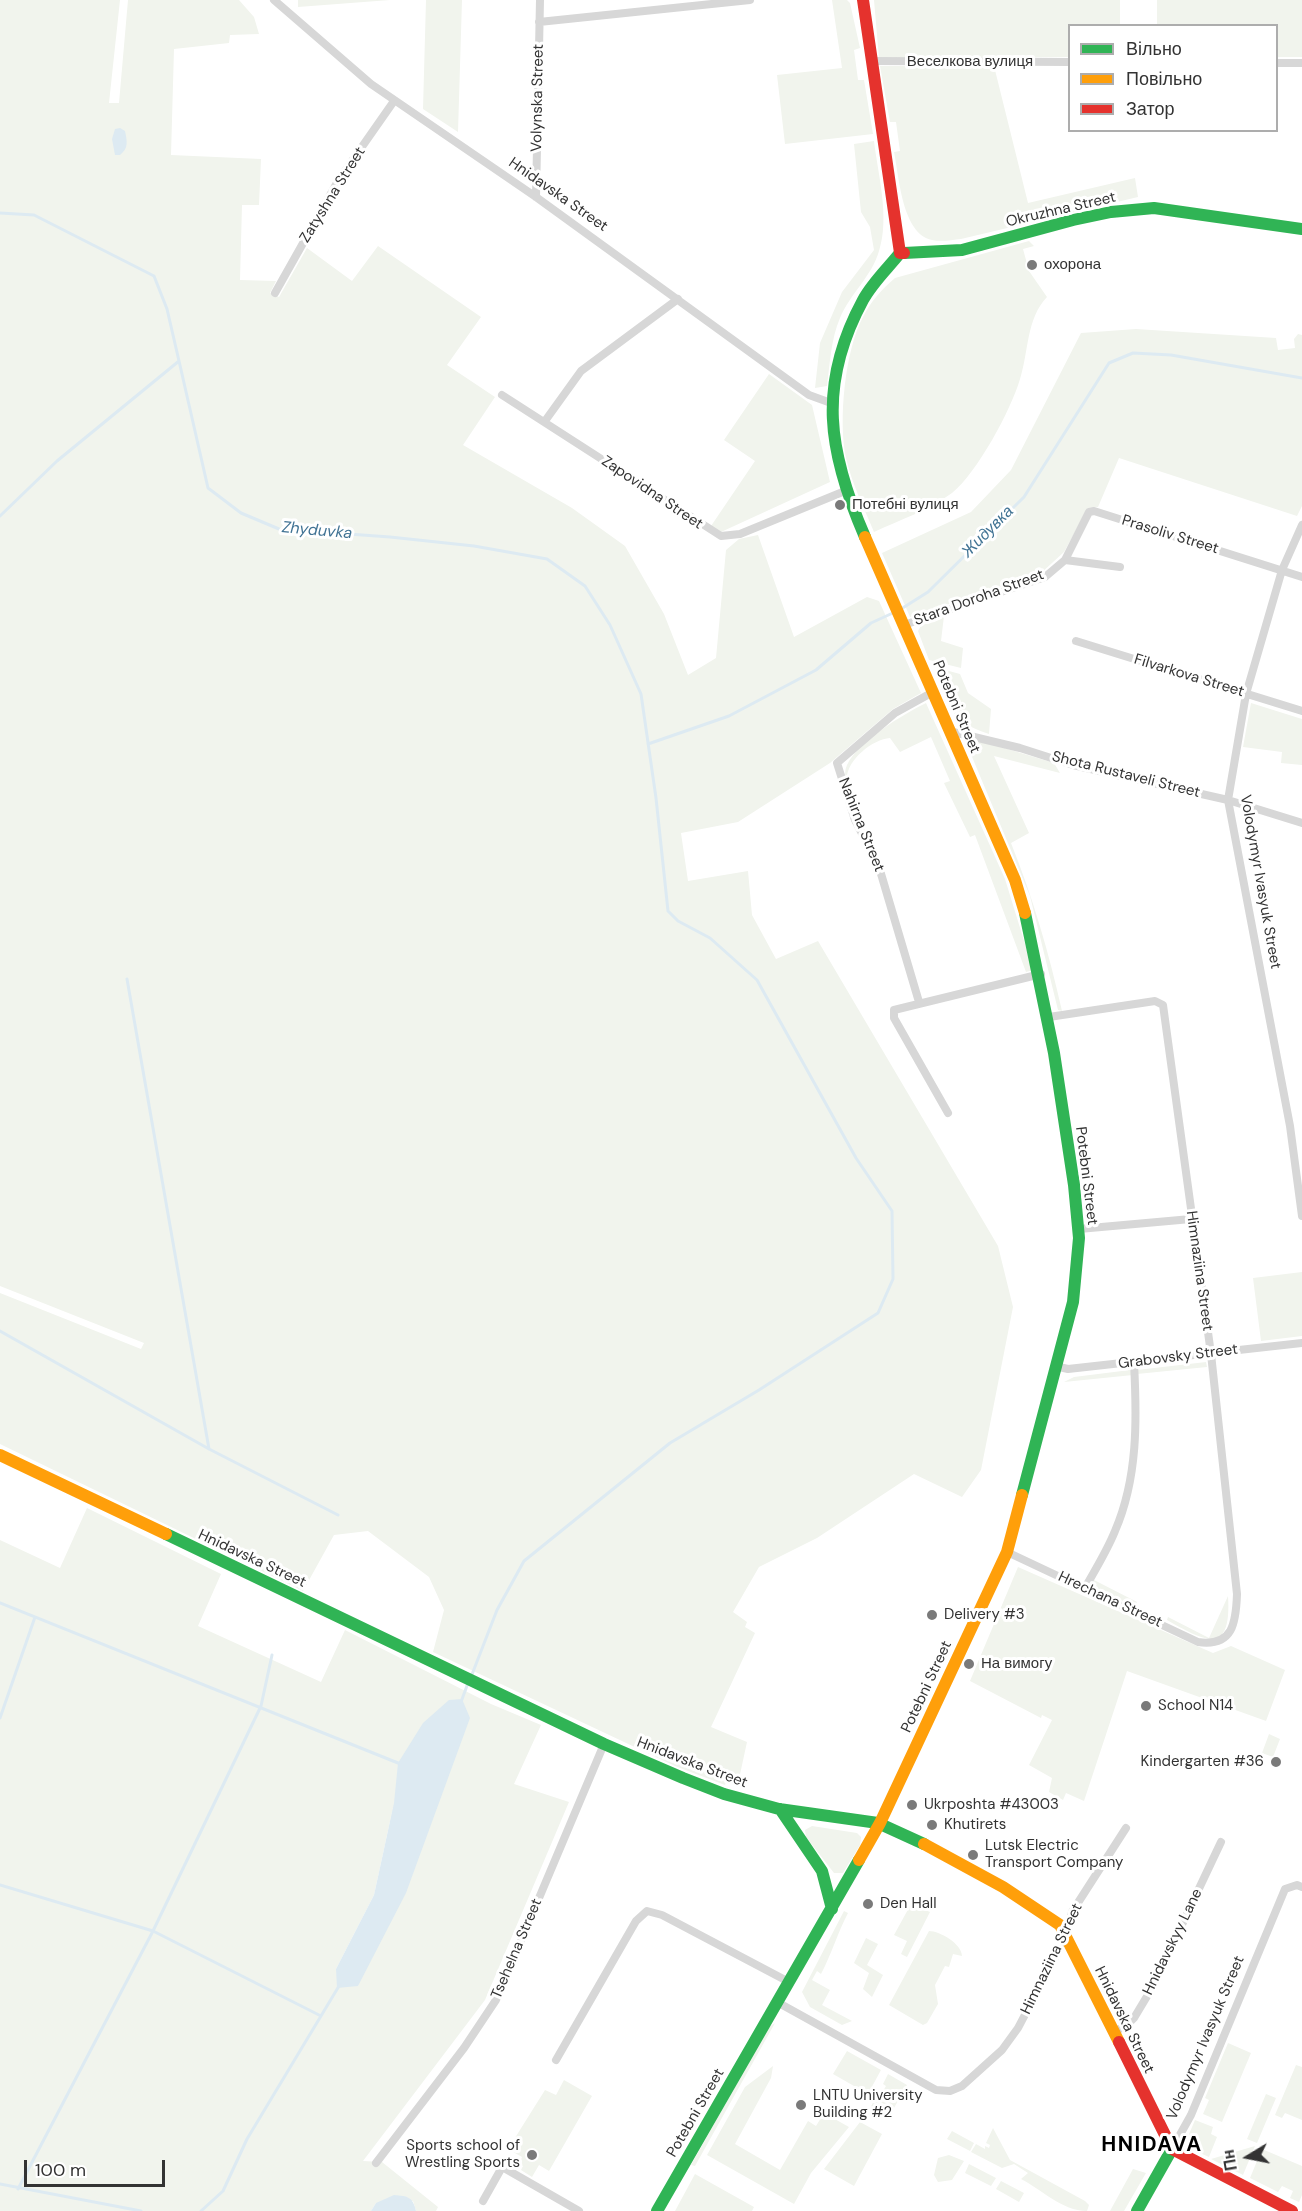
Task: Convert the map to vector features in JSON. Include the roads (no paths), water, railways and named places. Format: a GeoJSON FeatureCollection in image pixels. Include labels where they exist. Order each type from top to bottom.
{"type":"FeatureCollection","features":[{"type":"Feature","properties":{"kind":"street","name":"Hnidavska Street"},"geometry":{"type":"LineString","coordinates":[[275,0],[394,101],[536,197],[809,395],[831,403]]}},
{"type":"Feature","properties":{"kind":"street","name":"Volynska Street"},"geometry":{"type":"LineString","coordinates":[[536,197],[540,0]]}},
{"type":"Feature","properties":{"kind":"street"},"geometry":{"type":"LineString","coordinates":[[539,22],[750,0]]}},
{"type":"Feature","properties":{"kind":"street"},"geometry":{"type":"LineString","coordinates":[[863,0],[900,253]]}},
{"type":"Feature","properties":{"kind":"street","name":"Веселкова вулиця"},"geometry":{"type":"LineString","coordinates":[[871,61],[1068,62]]}},
{"type":"Feature","properties":{"kind":"street"},"geometry":{"type":"LineString","coordinates":[[1278,63],[1302,63]]}},
{"type":"Feature","properties":{"kind":"street","name":"Zatyshna Street"},"geometry":{"type":"LineString","coordinates":[[275,292],[338,181],[394,101]]}},
{"type":"Feature","properties":{"kind":"street","name":"Okruzhna Street"},"geometry":{"type":"LineString","coordinates":[[900,253],[962,250],[1073,220],[1133,209],[1154,208],[1302,229]]}},
{"type":"Feature","properties":{"kind":"street","name":"Potebni Street"},"geometry":{"type":"LineString","coordinates":[[657,2211],[880,1823],[1007,1552],[1072,1302],[1079,1229],[1049,1017],[1041,974],[1015,880],[845,491],[837,459],[831,403],[845,340],[859,309],[876,281],[900,253]]}},
{"type":"Feature","properties":{"kind":"street"},"geometry":{"type":"LineString","coordinates":[[545,421],[581,371],[678,299]]}},
{"type":"Feature","properties":{"kind":"street","name":"Zapovidna Street"},"geometry":{"type":"LineString","coordinates":[[502,395],[721,536],[740,534],[845,491]]}},
{"type":"Feature","properties":{"kind":"street","name":"Prasoliv Street"},"geometry":{"type":"LineString","coordinates":[[1065,560],[1089,512],[1094,511],[1302,577]]}},
{"type":"Feature","properties":{"kind":"street","name":"Volodymyr Ivasyuk Street"},"geometry":{"type":"LineString","coordinates":[[1302,525],[1282,570],[1246,694],[1228,800],[1290,1126],[1302,1216]]}},
{"type":"Feature","properties":{"kind":"street"},"geometry":{"type":"LineString","coordinates":[[1065,560],[1120,567]]}},
{"type":"Feature","properties":{"kind":"street","name":"Stara Doroha Street"},"geometry":{"type":"LineString","coordinates":[[902,621],[1045,578],[1065,560]]}},
{"type":"Feature","properties":{"kind":"street","name":"Filvarkova Street"},"geometry":{"type":"LineString","coordinates":[[1076,641],[1302,711]]}},
{"type":"Feature","properties":{"kind":"street","name":"Nahirna Street"},"geometry":{"type":"LineString","coordinates":[[919,1002],[879,867],[855,820],[837,763],[895,713],[933,692]]}},
{"type":"Feature","properties":{"kind":"street","name":"Shota Rustaveli Street"},"geometry":{"type":"LineString","coordinates":[[949,731],[1020,747],[1073,765],[1228,800],[1302,823]]}},
{"type":"Feature","properties":{"kind":"street"},"geometry":{"type":"LineString","coordinates":[[948,1113],[893,1015],[896,1008],[1041,974]]}},
{"type":"Feature","properties":{"kind":"street","name":"Himnaziina Street"},"geometry":{"type":"LineString","coordinates":[[1049,1017],[1155,1001],[1162,1005],[1210,1353],[1237,1594],[1237,1615],[1231,1631],[1223,1640],[1214,1644]]}},
{"type":"Feature","properties":{"kind":"street"},"geometry":{"type":"LineString","coordinates":[[1079,1229],[1191,1219]]}},
{"type":"Feature","properties":{"kind":"street","name":"Grabovsky Street"},"geometry":{"type":"LineString","coordinates":[[1055,1366],[1068,1369],[1134,1363],[1302,1343]]}},
{"type":"Feature","properties":{"kind":"street"},"geometry":{"type":"LineString","coordinates":[[1085,1588],[1116,1531],[1130,1485],[1135,1441],[1134,1363]]}},
{"type":"Feature","properties":{"kind":"street","name":"Hnidavska Street"},"geometry":{"type":"LineString","coordinates":[[0,1455],[604,1744],[704,1787],[780,1809],[880,1823],[1049,1914],[1056,1919],[1066,1936],[1172,2150]]}},
{"type":"Feature","properties":{"kind":"street","name":"Hrechana Street"},"geometry":{"type":"LineString","coordinates":[[1007,1552],[1198,1642],[1214,1644]]}},
{"type":"Feature","properties":{"kind":"street","name":"Tsehelna Street"},"geometry":{"type":"LineString","coordinates":[[376,2163],[464,2048],[496,2000],[604,1744]]}},
{"type":"Feature","properties":{"kind":"street"},"geometry":{"type":"LineString","coordinates":[[780,1809],[822,1871],[832,1909]]}},
{"type":"Feature","properties":{"kind":"street","name":"Himnaziina Street"},"geometry":{"type":"LineString","coordinates":[[777,2002],[936,2090],[950,2091],[982,2070],[1002,2050],[1018,2028],[1066,1936],[1072,1912],[1126,1828]]}},
{"type":"Feature","properties":{"kind":"street","name":"Hnidavskyy Lane"},"geometry":{"type":"LineString","coordinates":[[1113,2032],[1126,2026],[1134,2018],[1152,1988],[1221,1842]]}},
{"type":"Feature","properties":{"kind":"street","name":"Volodymyr Ivasyuk Street"},"geometry":{"type":"LineString","coordinates":[[1137,2211],[1196,2104],[1285,1889],[1302,1887]]}},
{"type":"Feature","properties":{"kind":"street"},"geometry":{"type":"LineString","coordinates":[[556,2060],[636,1921],[647,1911],[662,1915],[789,1982]]}},
{"type":"Feature","properties":{"kind":"street"},"geometry":{"type":"LineString","coordinates":[[1172,2150],[1292,2211]]}},
{"type":"Feature","properties":{"kind":"street"},"geometry":{"type":"LineString","coordinates":[[483,2201],[501,2169],[504,2168],[579,2211]]}},
{"type":"Feature","properties":{"kind":"waterway"},"geometry":{"type":"LineString","coordinates":[[0,213],[34,215],[154,276],[167,309],[179,361]]}},
{"type":"Feature","properties":{"kind":"waterway","name":"Жидувка"},"geometry":{"type":"LineString","coordinates":[[901,609],[928,592],[1024,497],[1109,363],[1133,353],[1171,355],[1302,378]]}},
{"type":"Feature","properties":{"kind":"waterway","name":"Zhyduvka"},"geometry":{"type":"LineString","coordinates":[[0,516],[57,461],[179,361],[208,488],[241,513],[279,529],[474,546],[547,559],[585,586],[610,625],[641,694],[656,798],[668,911],[678,921],[710,938],[757,980],[856,1158],[892,1211],[893,1279],[878,1313],[759,1390],[670,1443],[524,1561],[497,1610],[471,1677]]}},
{"type":"Feature","properties":{"kind":"waterway","name":"Жидувка"},"geometry":{"type":"LineString","coordinates":[[648,744],[729,716],[816,670],[871,623],[895,612]]}},
{"type":"Feature","properties":{"kind":"waterway"},"geometry":{"type":"LineString","coordinates":[[127,979],[209,1449]]}},
{"type":"Feature","properties":{"kind":"waterway"},"geometry":{"type":"LineString","coordinates":[[0,1331],[209,1449],[338,1515]]}},
{"type":"Feature","properties":{"kind":"waterway"},"geometry":{"type":"LineString","coordinates":[[0,1603],[398,1763]]}},
{"type":"Feature","properties":{"kind":"waterway"},"geometry":{"type":"LineString","coordinates":[[0,1718],[35,1617]]}},
{"type":"Feature","properties":{"kind":"waterway"},"geometry":{"type":"LineString","coordinates":[[18,2189],[153,1931],[261,1706],[272,1655]]}},
{"type":"Feature","properties":{"kind":"waterway"},"geometry":{"type":"LineString","coordinates":[[461,1702],[468,1683]]}},
{"type":"Feature","properties":{"kind":"waterway"},"geometry":{"type":"LineString","coordinates":[[0,1885],[153,1931],[321,2016]]}},
{"type":"Feature","properties":{"kind":"waterway"},"geometry":{"type":"LineString","coordinates":[[201,2211],[223,2191],[247,2139],[339,1986]]}},
{"type":"Feature","properties":{"kind":"waterway"},"geometry":{"type":"LineString","coordinates":[[0,2184],[141,2211]]}},
{"type":"Feature","properties":{"kind":"place","name":"охорона"},"geometry":{"type":"Point","coordinates":[1032,265]}},
{"type":"Feature","properties":{"kind":"place","name":"Потебні вулиця"},"geometry":{"type":"Point","coordinates":[840,505]}},
{"type":"Feature","properties":{"kind":"place","name":"Delivery #3"},"geometry":{"type":"Point","coordinates":[932,1615]}},
{"type":"Feature","properties":{"kind":"place","name":"На вимогу"},"geometry":{"type":"Point","coordinates":[969,1664]}},
{"type":"Feature","properties":{"kind":"place","name":"School N14"},"geometry":{"type":"Point","coordinates":[1146,1706]}},
{"type":"Feature","properties":{"kind":"place","name":"Kindergarten #36"},"geometry":{"type":"Point","coordinates":[1276,1762]}},
{"type":"Feature","properties":{"kind":"place","name":"Ukrposhta #43003"},"geometry":{"type":"Point","coordinates":[912,1805]}},
{"type":"Feature","properties":{"kind":"place","name":"Khutirets"},"geometry":{"type":"Point","coordinates":[932,1825]}},
{"type":"Feature","properties":{"kind":"place","name":"Lutsk Electric Transport Company"},"geometry":{"type":"Point","coordinates":[973,1855]}},
{"type":"Feature","properties":{"kind":"place","name":"Den Hall"},"geometry":{"type":"Point","coordinates":[868,1904]}},
{"type":"Feature","properties":{"kind":"place","name":"LNTU University Building #2"},"geometry":{"type":"Point","coordinates":[801,2105]}},
{"type":"Feature","properties":{"kind":"place","name":"Sports school of Wrestling Sports"},"geometry":{"type":"Point","coordinates":[532,2155]}},
{"type":"Feature","properties":{"kind":"district","name":"HNIDAVA"},"geometry":{"type":"Point","coordinates":[1152,2145]}}]}
